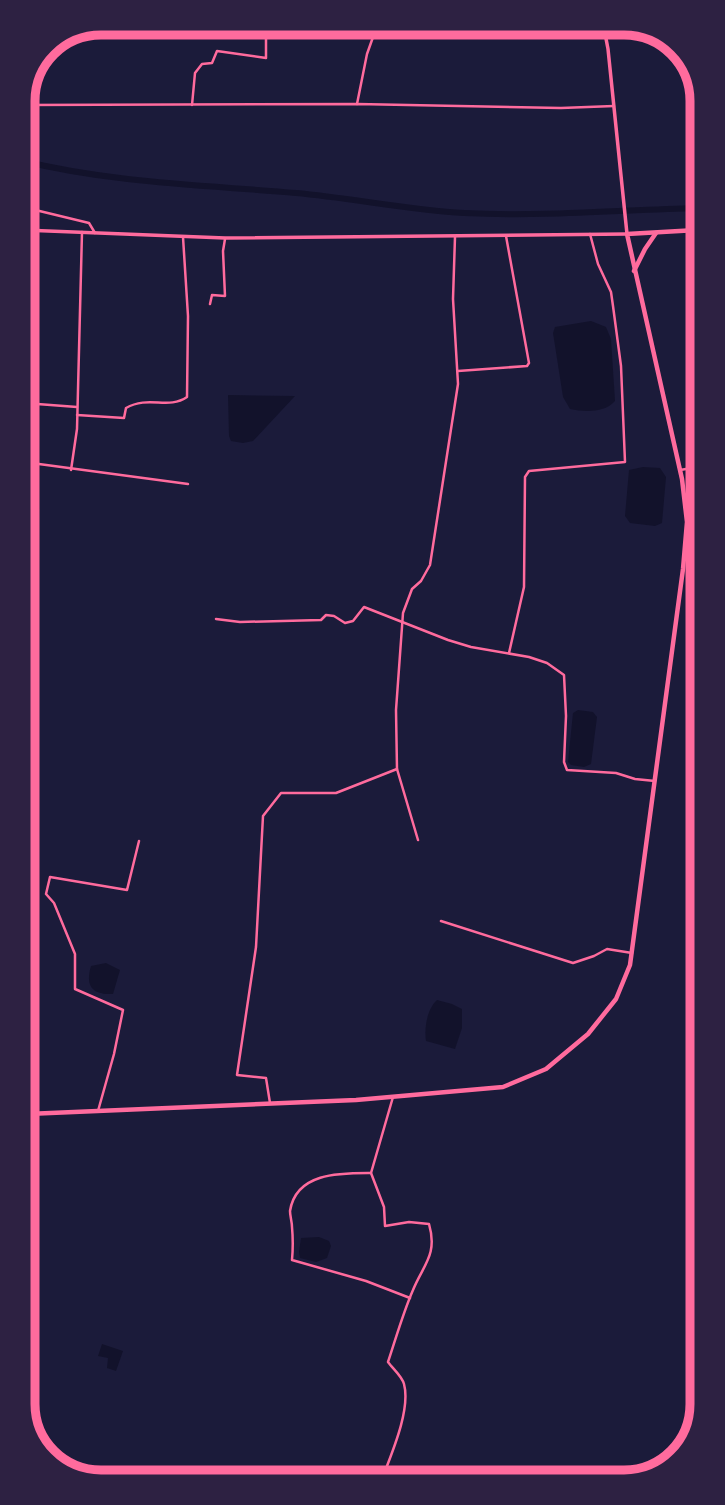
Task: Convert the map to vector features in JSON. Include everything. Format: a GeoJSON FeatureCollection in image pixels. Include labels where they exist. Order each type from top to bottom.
{"type":"FeatureCollection","features":[{"type":"Feature","properties":{"kind":"highway"},"geometry":{"type":"LineString","coordinates":[[35,1114],[393,1097],[503,1087],[546,1069],[588,1034],[616,999],[632,953],[687,522],[680,470],[627,234],[690,231]]}},
{"type":"Feature","properties":{"kind":"highway"},"geometry":{"type":"LineString","coordinates":[[635,271],[645,249],[657,233]]}},
{"type":"Feature","properties":{"kind":"street"},"geometry":{"type":"LineString","coordinates":[[192,105],[195,73],[202,64],[212,63],[217,51],[266,58],[266,35]]}},
{"type":"Feature","properties":{"kind":"street"},"geometry":{"type":"LineString","coordinates":[[357,104],[374,35]]}},
{"type":"Feature","properties":{"kind":"street"},"geometry":{"type":"LineString","coordinates":[[35,230],[225,238],[627,234],[605,35]]}},
{"type":"Feature","properties":{"kind":"street"},"geometry":{"type":"LineString","coordinates":[[35,105],[614,106]]}},
{"type":"Feature","properties":{"kind":"street"},"geometry":{"type":"LineString","coordinates":[[35,210],[89,223],[95,233]]}},
{"type":"Feature","properties":{"kind":"street"},"geometry":{"type":"LineString","coordinates":[[71,470],[78,407],[82,232]]}},
{"type":"Feature","properties":{"kind":"street"},"geometry":{"type":"LineString","coordinates":[[509,653],[524,587],[525,477],[529,471],[625,462],[621,366],[612,299],[590,234]]}},
{"type":"Feature","properties":{"kind":"street"},"geometry":{"type":"LineString","coordinates":[[458,370],[527,366],[529,363],[506,236]]}},
{"type":"Feature","properties":{"kind":"street"},"geometry":{"type":"LineString","coordinates":[[77,415],[124,418],[126,408],[133,404],[143,401],[171,403],[187,397],[188,316],[183,237]]}},
{"type":"Feature","properties":{"kind":"street"},"geometry":{"type":"LineString","coordinates":[[418,840],[397,769],[401,623],[412,589],[421,581],[430,565],[453,424],[458,370],[453,299],[455,237]]}},
{"type":"Feature","properties":{"kind":"street"},"geometry":{"type":"LineString","coordinates":[[210,304],[212,295],[225,296],[225,238]]}},
{"type":"Feature","properties":{"kind":"street"},"geometry":{"type":"LineString","coordinates":[[35,404],[78,407]]}},
{"type":"Feature","properties":{"kind":"street"},"geometry":{"type":"LineString","coordinates":[[35,465],[188,484]]}},
{"type":"Feature","properties":{"kind":"street"},"geometry":{"type":"LineString","coordinates":[[680,470],[690,468]]}},
{"type":"Feature","properties":{"kind":"street"},"geometry":{"type":"LineString","coordinates":[[216,619],[240,622],[321,620],[326,615],[334,616],[345,623],[353,621],[364,607],[471,647],[547,663],[564,675],[564,762],[567,770],[609,772],[655,781]]}},
{"type":"Feature","properties":{"kind":"street"},"geometry":{"type":"LineString","coordinates":[[270,1103],[266,1078],[237,1075],[256,947],[263,816],[281,793],[336,793],[397,769]]}},
{"type":"Feature","properties":{"kind":"street"},"geometry":{"type":"LineString","coordinates":[[98,1111],[123,1010],[75,989],[75,954],[54,903],[46,894],[50,877],[127,890],[139,841]]}},
{"type":"Feature","properties":{"kind":"street"},"geometry":{"type":"LineString","coordinates":[[441,921],[573,963],[607,949],[632,953]]}},
{"type":"Feature","properties":{"kind":"street"},"geometry":{"type":"LineString","coordinates":[[385,1470],[406,1401],[404,1382],[388,1362],[410,1298],[428,1264],[432,1233],[429,1224],[409,1222],[385,1226],[384,1207],[371,1173],[393,1097]]}},
{"type":"Feature","properties":{"kind":"street"},"geometry":{"type":"LineString","coordinates":[[371,1173],[347,1173],[318,1178],[298,1190],[290,1212],[293,1228],[292,1260],[366,1281],[410,1298]]}},
{"type":"Feature","properties":{"kind":"shaded area"},"geometry":{"type":"Polygon","coordinates":[[[591,321],[606,327],[611,339],[615,401],[600,410],[570,409],[563,397],[553,333],[555,327],[591,321]]]}},
{"type":"Feature","properties":{"kind":"shaded area"},"geometry":{"type":"Polygon","coordinates":[[[228,395],[295,396],[253,441],[243,443],[231,441],[229,436],[228,395]]]}},
{"type":"Feature","properties":{"kind":"shaded area"},"geometry":{"type":"Polygon","coordinates":[[[660,468],[666,477],[662,523],[655,526],[630,523],[625,516],[629,470],[660,468]]]}},
{"type":"Feature","properties":{"kind":"shaded area"},"geometry":{"type":"Polygon","coordinates":[[[578,710],[593,712],[597,717],[591,764],[584,767],[568,762],[573,713],[578,710]]]}},
{"type":"Feature","properties":{"kind":"shaded area"},"geometry":{"type":"Polygon","coordinates":[[[106,963],[120,970],[113,994],[95,991],[90,984],[91,966],[106,963]]]}},
{"type":"Feature","properties":{"kind":"shaded area"},"geometry":{"type":"Polygon","coordinates":[[[437,1000],[462,1009],[462,1028],[455,1049],[426,1041],[427,1019],[437,1000]]]}},
{"type":"Feature","properties":{"kind":"shaded area"},"geometry":{"type":"Polygon","coordinates":[[[319,1237],[329,1241],[331,1246],[327,1258],[316,1262],[300,1258],[301,1238],[319,1237]]]}},
{"type":"Feature","properties":{"kind":"shaded area"},"geometry":{"type":"Polygon","coordinates":[[[102,1344],[123,1351],[116,1371],[107,1368],[108,1358],[98,1356],[102,1344]]]}},
{"type":"Feature","properties":{"kind":"waterway"},"geometry":{"type":"LineString","coordinates":[[35,163],[125,179],[296,193],[464,213],[552,214],[690,208]]}}]}
